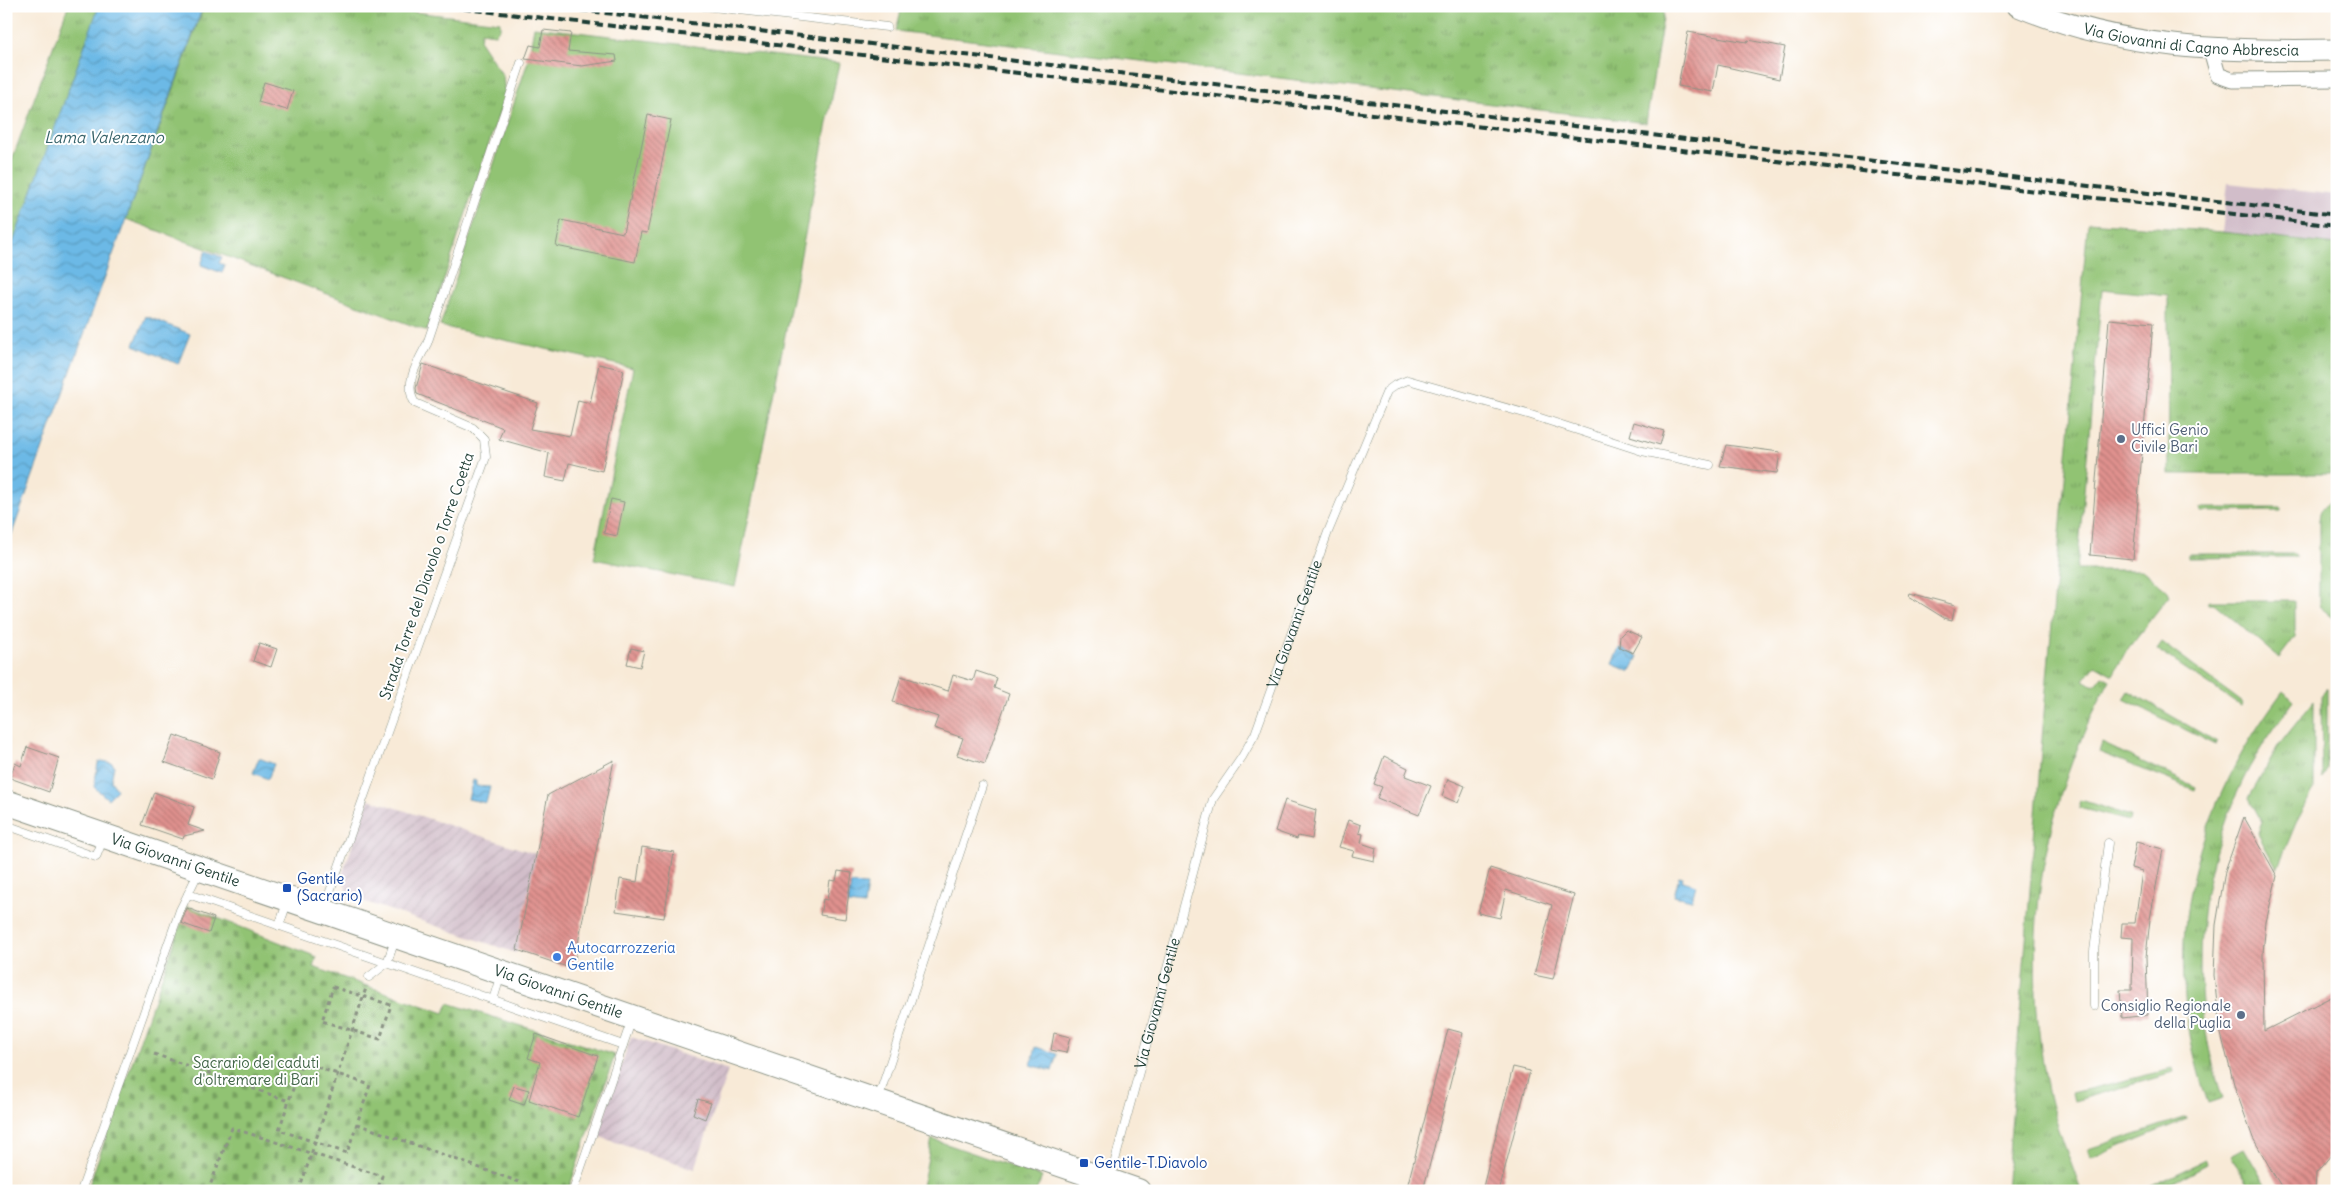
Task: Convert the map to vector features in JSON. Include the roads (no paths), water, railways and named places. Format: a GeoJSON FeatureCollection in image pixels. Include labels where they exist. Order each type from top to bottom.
{"type":"FeatureCollection","features":[{"type":"Feature","properties":{"kind":"main road","name":"Via Giovanni di Cagno Abbrescia"},"geometry":{"type":"LineString","coordinates":[[2018,6],[2061,23],[2156,45],[2211,50],[2337,50]]}},
{"type":"Feature","properties":{"kind":"main road","name":"Via Giovanni Gentile"},"geometry":{"type":"LineString","coordinates":[[10,811],[104,836],[200,868],[877,1103],[1138,1191]]}},
{"type":"Feature","properties":{"kind":"street"},"geometry":{"type":"LineString","coordinates":[[2211,50],[2218,75],[2232,80],[2337,79]]}},
{"type":"Feature","properties":{"kind":"lane"},"geometry":{"type":"LineString","coordinates":[[704,6],[886,27]]}},
{"type":"Feature","properties":{"kind":"lane","name":"Strada Torre del Diavolo o Torre Coetta"},"geometry":{"type":"LineString","coordinates":[[323,911],[486,457],[484,439],[473,428],[414,404],[410,396],[410,385],[419,359],[427,344],[522,63]]}},
{"type":"Feature","properties":{"kind":"lane","name":"Via Giovanni Gentile"},"geometry":{"type":"LineString","coordinates":[[1110,1181],[1164,973],[1213,799],[1242,757],[1255,734],[1328,532],[1387,391],[1395,385],[1408,380],[1531,415],[1642,451],[1710,465]]}},
{"type":"Feature","properties":{"kind":"lane"},"geometry":{"type":"LineString","coordinates":[[877,1103],[982,786]]}},
{"type":"Feature","properties":{"kind":"lane"},"geometry":{"type":"LineString","coordinates":[[2094,1006],[2094,951],[2108,843]]}},
{"type":"Feature","properties":{"kind":"lane"},"geometry":{"type":"LineString","coordinates":[[81,1191],[177,919],[200,868]]}},
{"type":"Feature","properties":{"kind":"lane"},"geometry":{"type":"LineString","coordinates":[[188,894],[623,1045]]}},
{"type":"Feature","properties":{"kind":"lane"},"geometry":{"type":"LineString","coordinates":[[279,926],[288,898]]}},
{"type":"Feature","properties":{"kind":"lane"},"geometry":{"type":"LineString","coordinates":[[369,977],[387,963],[397,936]]}},
{"type":"Feature","properties":{"kind":"lane"},"geometry":{"type":"LineString","coordinates":[[493,1000],[501,972]]}},
{"type":"Feature","properties":{"kind":"lane"},"geometry":{"type":"LineString","coordinates":[[573,1191],[632,1017]]}},
{"type":"Feature","properties":{"kind":"water","name":"Lama Valenzano"},"geometry":{"type":"Polygon","coordinates":[[[99,6],[203,6],[6,550],[6,262],[99,6]]]}},
{"type":"Feature","properties":{"kind":"water"},"geometry":{"type":"Polygon","coordinates":[[[206,251],[222,257],[219,263],[225,265],[222,273],[201,265],[206,251]]]}},
{"type":"Feature","properties":{"kind":"water"},"geometry":{"type":"Polygon","coordinates":[[[146,316],[190,334],[178,364],[134,345],[146,316]]]}},
{"type":"Feature","properties":{"kind":"water"},"geometry":{"type":"Polygon","coordinates":[[[1619,648],[1638,656],[1631,672],[1612,664],[1619,648]]]}},
{"type":"Feature","properties":{"kind":"water"},"geometry":{"type":"Polygon","coordinates":[[[259,758],[274,764],[268,779],[253,773],[259,758]]]}},
{"type":"Feature","properties":{"kind":"water"},"geometry":{"type":"Polygon","coordinates":[[[102,761],[112,763],[114,766],[111,781],[117,790],[108,799],[94,787],[98,763],[102,761]]]}},
{"type":"Feature","properties":{"kind":"water"},"geometry":{"type":"Polygon","coordinates":[[[473,780],[476,781],[476,786],[490,787],[486,803],[468,799],[473,780]]]}},
{"type":"Feature","properties":{"kind":"water"},"geometry":{"type":"Polygon","coordinates":[[[1679,876],[1683,877],[1682,881],[1696,885],[1692,900],[1674,896],[1679,876]]]}},
{"type":"Feature","properties":{"kind":"water"},"geometry":{"type":"Polygon","coordinates":[[[851,884],[867,885],[864,906],[848,904],[851,884]]]}},
{"type":"Feature","properties":{"kind":"water"},"geometry":{"type":"Polygon","coordinates":[[[1036,1047],[1057,1054],[1052,1071],[1031,1065],[1036,1047]]]}},
{"type":"Feature","properties":{"kind":"railway"},"geometry":{"type":"LineString","coordinates":[[440,6],[2337,226]]}},
{"type":"Feature","properties":{"kind":"railway"},"geometry":{"type":"LineString","coordinates":[[545,6],[2337,215]]}},
{"type":"Feature","properties":{"kind":"place","name":"Uffici Genio Civile Bari"},"geometry":{"type":"Point","coordinates":[2121,439]}},
{"type":"Feature","properties":{"kind":"place","name":"Gentile (Sacrario)"},"geometry":{"type":"Point","coordinates":[287,888]}},
{"type":"Feature","properties":{"kind":"place","name":"Autocarrozzeria Gentile"},"geometry":{"type":"Point","coordinates":[557,957]}},
{"type":"Feature","properties":{"kind":"place","name":"Consiglio Regionale della Puglia"},"geometry":{"type":"Point","coordinates":[2241,1015]}},
{"type":"Feature","properties":{"kind":"place","name":"Gentile-T.Diavolo"},"geometry":{"type":"Point","coordinates":[1084,1163]}},
{"type":"Feature","properties":{"kind":"park label","name":"Sacrario dei caduti d'oltremare di Bari"},"geometry":{"type":"Point","coordinates":[256,1072]}}]}
